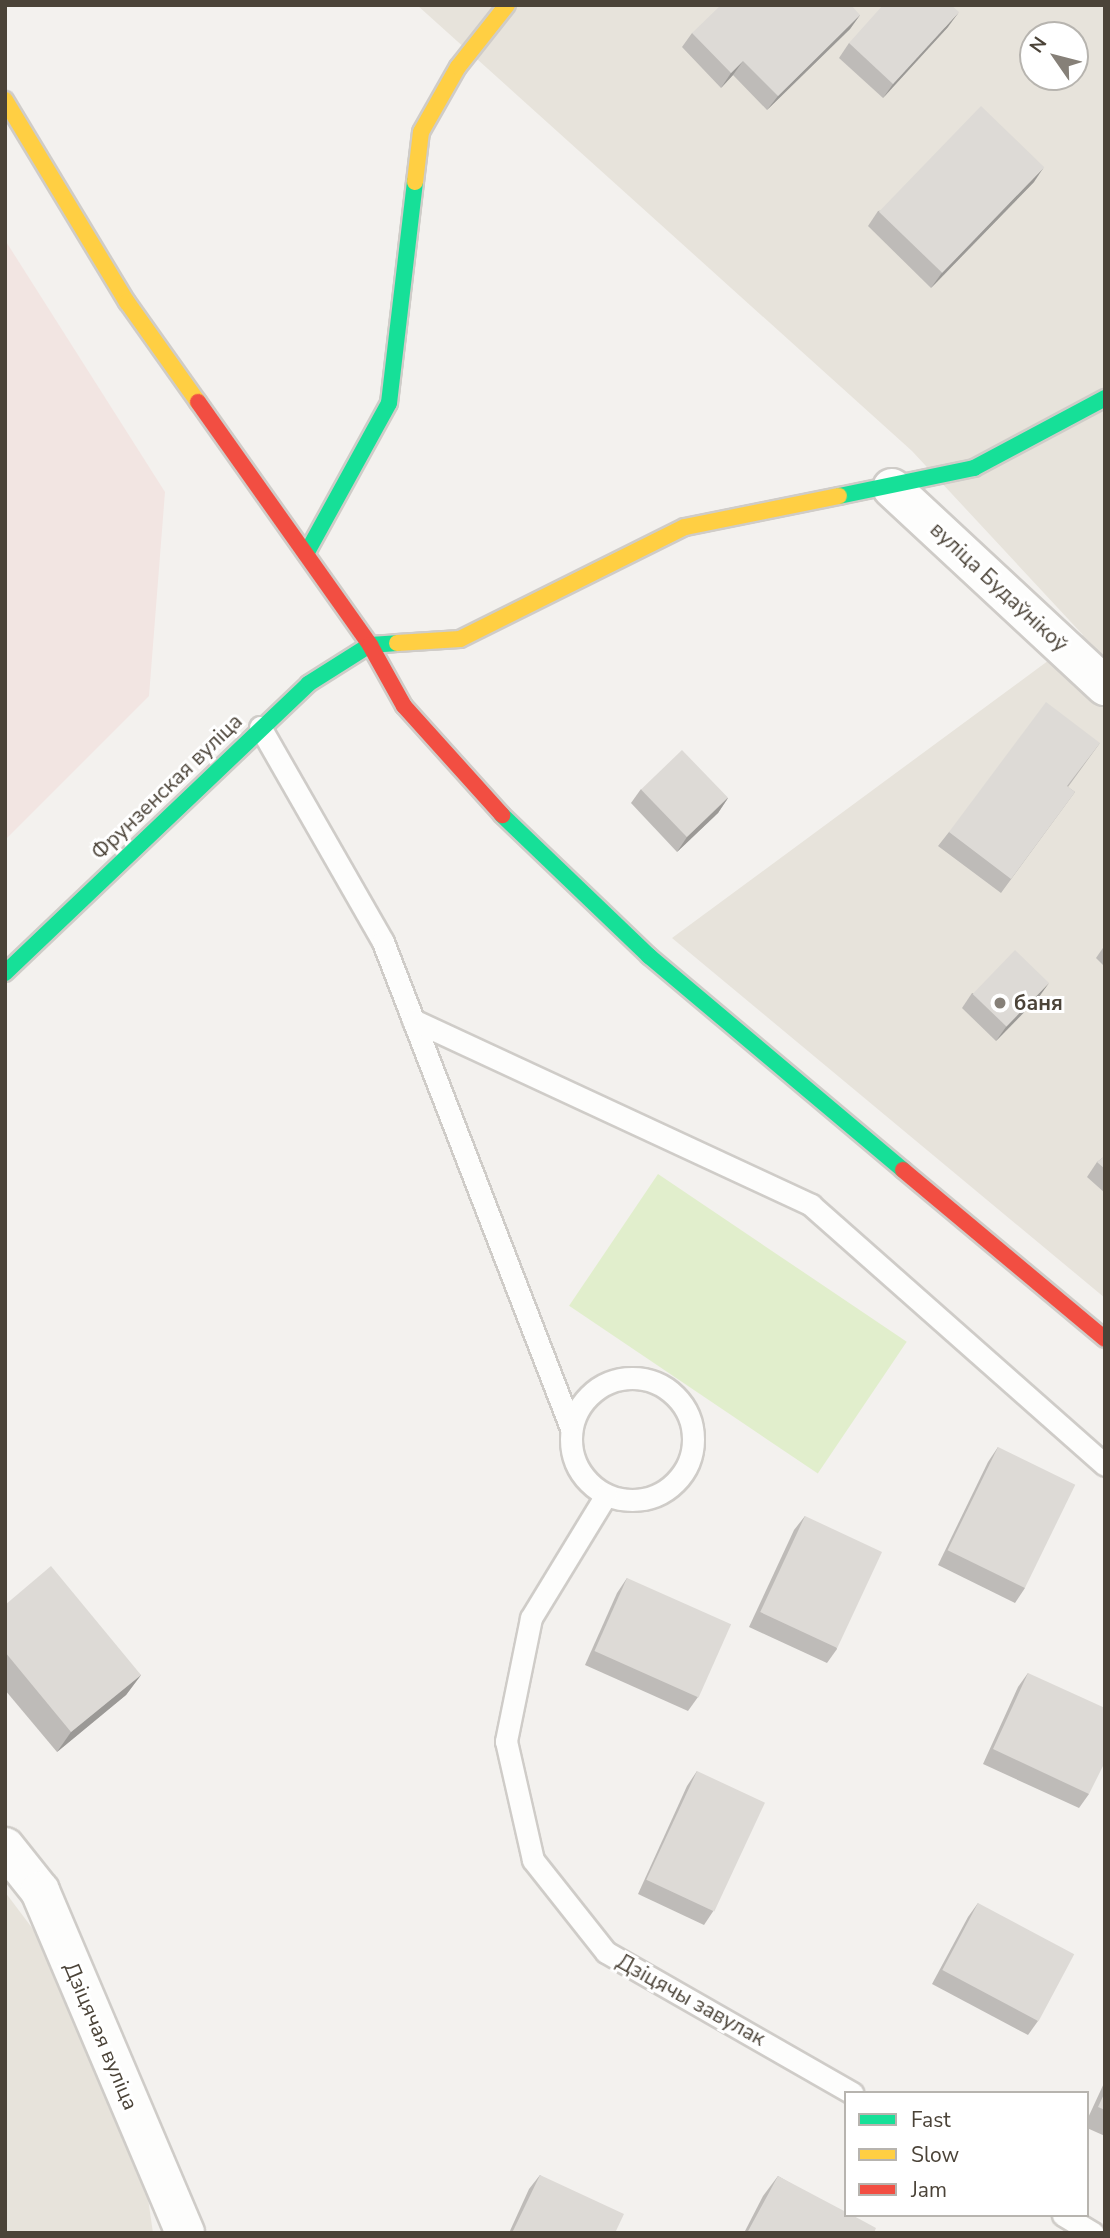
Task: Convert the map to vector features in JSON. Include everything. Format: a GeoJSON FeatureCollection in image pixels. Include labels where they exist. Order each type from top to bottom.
{"type":"FeatureCollection","features":[{"type":"Feature","properties":{"kind":"street"},"geometry":{"type":"LineString","coordinates":[[306,554],[389,403],[421,132],[458,67],[507,5]]}},
{"type":"Feature","properties":{"kind":"street"},"geometry":{"type":"LineString","coordinates":[[5,100],[127,302],[370,645],[404,706],[444,752],[519,833],[649,956],[1105,1339]]}},
{"type":"Feature","properties":{"kind":"street"},"geometry":{"type":"LineString","coordinates":[[370,645],[460,639],[685,527],[892,488],[974,468],[1105,398]]}},
{"type":"Feature","properties":{"kind":"street","name":"вуліца Будаўнікоў"},"geometry":{"type":"LineString","coordinates":[[892,488],[1105,686]]}},
{"type":"Feature","properties":{"kind":"street","name":"Фрунзенская вуліца"},"geometry":{"type":"LineString","coordinates":[[5,973],[260,726],[308,684],[370,645]]}},
{"type":"Feature","properties":{"kind":"street","name":"Дзіцячая вуліца"},"geometry":{"type":"LineString","coordinates":[[5,1847],[40,1891],[185,2233]]}},
{"type":"Feature","properties":{"kind":"lane"},"geometry":{"type":"LineString","coordinates":[[260,726],[383,942],[571,1428],[574,1463],[606,1495],[651,1497],[684,1473],[694,1434],[684,1405],[656,1382],[611,1380],[585,1398],[571,1428]]}},
{"type":"Feature","properties":{"kind":"lane"},"geometry":{"type":"LineString","coordinates":[[413,1020],[811,1206],[1105,1465]]}},
{"type":"Feature","properties":{"kind":"lane","name":"Дзіцячы завулак"},"geometry":{"type":"LineString","coordinates":[[606,1495],[531,1618],[506,1741],[533,1860],[606,1952],[849,2091]]}},
{"type":"Feature","properties":{"kind":"lane"},"geometry":{"type":"LineString","coordinates":[[1066,2217],[1093,2233]]}},
{"type":"Feature","properties":{"kind":"shaded area"},"geometry":{"type":"Polygon","coordinates":[[[417,5],[1105,5],[1105,1298],[672,938],[1083,635],[912,451],[417,5]]]}},
{"type":"Feature","properties":{"kind":"shaded area"},"geometry":{"type":"Polygon","coordinates":[[[5,240],[165,492],[149,696],[5,840],[5,240]]]}},
{"type":"Feature","properties":{"kind":"shaded area"},"geometry":{"type":"Polygon","coordinates":[[[5,1892],[48,1949],[142,2157],[153,2233],[5,2233],[5,1892]]]}},
{"type":"Feature","properties":{"kind":"green space"},"geometry":{"type":"Polygon","coordinates":[[[658,1174],[907,1342],[818,1474],[569,1306],[658,1174]]]}},
{"type":"Feature","properties":{"kind":"building"},"geometry":{"type":"Polygon","coordinates":[[[721,5],[851,5],[860,15],[778,96],[743,61],[731,73],[692,33],[721,5]]]}},
{"type":"Feature","properties":{"kind":"building"},"geometry":{"type":"Polygon","coordinates":[[[883,5],[951,5],[959,12],[893,84],[849,43],[883,5]]]}},
{"type":"Feature","properties":{"kind":"building"},"geometry":{"type":"Polygon","coordinates":[[[981,106],[1044,167],[942,273],[879,212],[981,106]]]}},
{"type":"Feature","properties":{"kind":"building"},"geometry":{"type":"Polygon","coordinates":[[[1046,702],[1100,743],[1067,786],[1075,792],[1011,879],[949,832],[1046,702]]]}},
{"type":"Feature","properties":{"kind":"building"},"geometry":{"type":"Polygon","coordinates":[[[682,750],[728,797],[687,837],[641,790],[682,750]]]}},
{"type":"Feature","properties":{"kind":"building","name":"баня"},"geometry":{"type":"Polygon","coordinates":[[[1015,950],[1049,983],[1006,1027],[973,994],[1015,950]]]}},
{"type":"Feature","properties":{"kind":"building"},"geometry":{"type":"Polygon","coordinates":[[[1105,1156],[1105,1169],[1097,1162],[1105,1156]]]}},
{"type":"Feature","properties":{"kind":"building"},"geometry":{"type":"Polygon","coordinates":[[[998,1447],[1075,1485],[1025,1588],[948,1550],[998,1447]]]}},
{"type":"Feature","properties":{"kind":"building"},"geometry":{"type":"Polygon","coordinates":[[[805,1516],[882,1552],[837,1648],[760,1612],[805,1516]]]}},
{"type":"Feature","properties":{"kind":"building"},"geometry":{"type":"Polygon","coordinates":[[[51,1566],[141,1675],[71,1732],[5,1652],[5,1605],[51,1566]]]}},
{"type":"Feature","properties":{"kind":"building"},"geometry":{"type":"Polygon","coordinates":[[[627,1578],[731,1624],[699,1697],[594,1651],[627,1578]]]}},
{"type":"Feature","properties":{"kind":"building"},"geometry":{"type":"Polygon","coordinates":[[[1028,1673],[1105,1708],[1105,1762],[1089,1794],[993,1749],[1028,1673]]]}},
{"type":"Feature","properties":{"kind":"building"},"geometry":{"type":"Polygon","coordinates":[[[697,1771],[765,1803],[714,1911],[646,1880],[697,1771]]]}},
{"type":"Feature","properties":{"kind":"building"},"geometry":{"type":"Polygon","coordinates":[[[978,1903],[1074,1954],[1039,2021],[942,1970],[978,1903]]]}},
{"type":"Feature","properties":{"kind":"building"},"geometry":{"type":"Polygon","coordinates":[[[1105,2092],[1105,2110],[1098,2107],[1105,2092]]]}},
{"type":"Feature","properties":{"kind":"building"},"geometry":{"type":"Polygon","coordinates":[[[540,2175],[624,2214],[615,2233],[512,2233],[540,2175]]]}},
{"type":"Feature","properties":{"kind":"building"},"geometry":{"type":"Polygon","coordinates":[[[778,2176],[844,2211],[844,2217],[856,2217],[876,2228],[874,2233],[747,2233],[778,2176]]]}},
{"type":"Feature","properties":{"kind":"traffic: fast"},"geometry":{"type":"LineString","coordinates":[[306,554],[389,403],[415,182]]}},
{"type":"Feature","properties":{"kind":"traffic: fast"},"geometry":{"type":"LineString","coordinates":[[839,496],[974,468],[1105,398]]}},
{"type":"Feature","properties":{"kind":"traffic: fast"},"geometry":{"type":"LineString","coordinates":[[5,973],[308,684],[370,645],[397,643]]}},
{"type":"Feature","properties":{"kind":"traffic: fast"},"geometry":{"type":"LineString","coordinates":[[502,815],[649,956],[903,1170]]}},
{"type":"Feature","properties":{"kind":"traffic: slow"},"geometry":{"type":"LineString","coordinates":[[415,182],[421,132],[458,67],[507,5]]}},
{"type":"Feature","properties":{"kind":"traffic: slow"},"geometry":{"type":"LineString","coordinates":[[5,100],[127,302],[198,402]]}},
{"type":"Feature","properties":{"kind":"traffic: slow"},"geometry":{"type":"LineString","coordinates":[[397,643],[460,639],[685,527],[839,496]]}},
{"type":"Feature","properties":{"kind":"traffic: jam"},"geometry":{"type":"LineString","coordinates":[[198,402],[370,645],[404,706],[502,815]]}},
{"type":"Feature","properties":{"kind":"traffic: jam"},"geometry":{"type":"LineString","coordinates":[[903,1170],[1105,1339]]}},
{"type":"Feature","properties":{"kind":"place","name":"баня"},"geometry":{"type":"Point","coordinates":[1000,1003]}}]}
